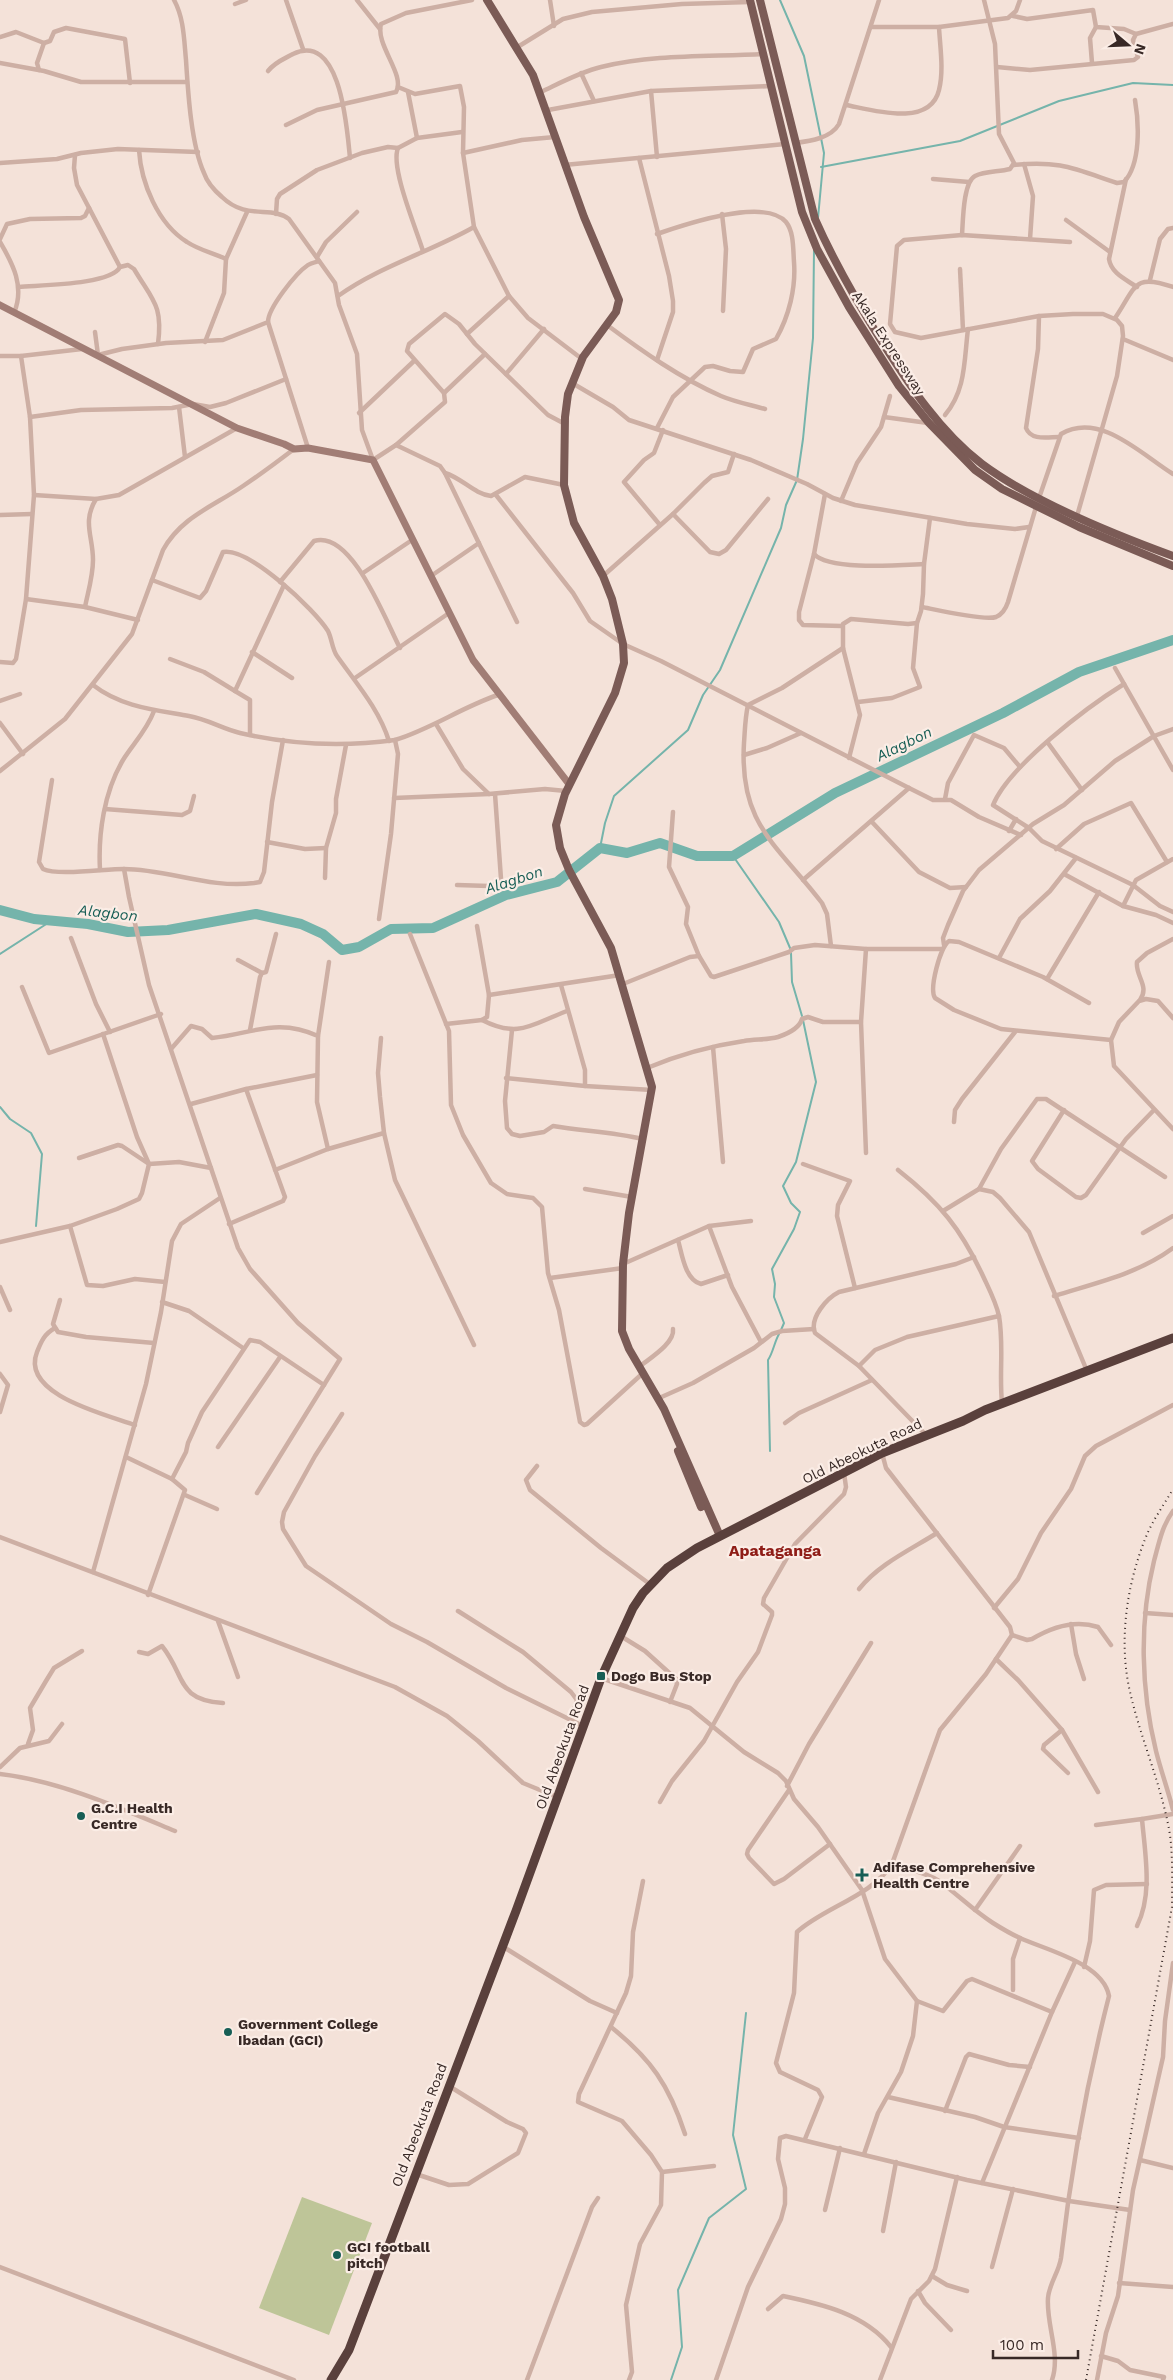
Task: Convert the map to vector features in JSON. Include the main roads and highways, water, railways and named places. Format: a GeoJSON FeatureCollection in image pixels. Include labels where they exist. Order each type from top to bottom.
{"type":"FeatureCollection","features":[{"type":"Feature","properties":{"kind":"highway","name":"Old Abeokuta Road"},"geometry":{"type":"LineString","coordinates":[[331,2380],[349,2350],[558,1798],[601,1678],[619,1635],[633,1608],[651,1584],[667,1568],[718,1537],[882,1453],[1002,1403],[1088,1372],[1173,1338]]}},
{"type":"Feature","properties":{"kind":"main road"},"geometry":{"type":"LineString","coordinates":[[487,0],[533,74],[541,92],[564,165],[617,293],[619,306],[582,359],[568,394],[565,424],[564,484],[574,523],[603,576],[612,599],[623,644],[624,663],[615,693],[568,787],[556,825],[560,848],[569,870],[611,948],[623,984],[652,1090],[632,1196],[623,1266],[622,1331],[657,1400],[664,1409],[718,1537]]}},
{"type":"Feature","properties":{"kind":"main road","name":"Akala Expressway"},"geometry":{"type":"LineString","coordinates":[[760,0],[815,219],[828,251],[907,381],[940,424],[981,463],[1007,481],[1077,516],[1173,556]]}},
{"type":"Feature","properties":{"kind":"main road","name":"Akala Expressway"},"geometry":{"type":"LineString","coordinates":[[750,1],[802,212],[817,249],[849,307],[899,386],[929,423],[975,470],[1002,489],[1036,507],[1130,550],[1173,566]]}},
{"type":"Feature","properties":{"kind":"main road"},"geometry":{"type":"LineString","coordinates":[[766,67],[776,65]]}},
{"type":"Feature","properties":{"kind":"main road"},"geometry":{"type":"LineString","coordinates":[[802,212],[812,210]]}},
{"type":"Feature","properties":{"kind":"waterway"},"geometry":{"type":"LineString","coordinates":[[780,0],[804,56],[824,153],[818,218]]}},
{"type":"Feature","properties":{"kind":"waterway"},"geometry":{"type":"LineString","coordinates":[[821,167],[960,141],[1059,101],[1133,83],[1173,85]]}},
{"type":"Feature","properties":{"kind":"waterway"},"geometry":{"type":"LineString","coordinates":[[600,848],[605,823],[614,796],[688,730],[703,695],[720,670],[781,528],[786,505],[797,480],[803,439],[813,338],[814,250]]}},
{"type":"Feature","properties":{"kind":"waterway","name":"Alagbon"},"geometry":{"type":"LineString","coordinates":[[0,910],[34,919],[88,924],[128,932],[168,930],[256,914],[301,924],[323,934],[342,950],[359,947],[391,929],[433,928],[506,895],[557,882],[600,848],[627,853],[660,843],[697,856],[733,856],[835,793],[1003,713],[1079,672],[1173,640]]}},
{"type":"Feature","properties":{"kind":"waterway"},"geometry":{"type":"LineString","coordinates":[[733,856],[779,922],[790,948]]}},
{"type":"Feature","properties":{"kind":"waterway"},"geometry":{"type":"LineString","coordinates":[[0,954],[51,921]]}},
{"type":"Feature","properties":{"kind":"waterway"},"geometry":{"type":"LineString","coordinates":[[791,953],[792,982],[802,1016]]}},
{"type":"Feature","properties":{"kind":"waterway"},"geometry":{"type":"LineString","coordinates":[[781,1330],[784,1323],[774,1297],[775,1284],[772,1269],[794,1229],[800,1212],[791,1203],[783,1186],[796,1162],[816,1082],[803,1020]]}},
{"type":"Feature","properties":{"kind":"waterway"},"geometry":{"type":"LineString","coordinates":[[0,1107],[10,1119],[31,1133],[42,1154],[36,1226]]}},
{"type":"Feature","properties":{"kind":"waterway"},"geometry":{"type":"LineString","coordinates":[[770,1451],[768,1360],[779,1334]]}},
{"type":"Feature","properties":{"kind":"waterway"},"geometry":{"type":"LineString","coordinates":[[671,2380],[682,2347],[678,2290],[709,2218],[746,2189],[733,2135],[746,2013]]}},
{"type":"Feature","properties":{"kind":"railway"},"geometry":{"type":"LineString","coordinates":[[1086,2380],[1172,1907],[1170,1835],[1162,1799],[1130,1692],[1126,1672],[1125,1631],[1130,1590],[1141,1551],[1148,1532],[1173,1489]]}},
{"type":"Feature","properties":{"kind":"place","name":"Dogo Bus Stop"},"geometry":{"type":"Point","coordinates":[601,1676]}},
{"type":"Feature","properties":{"kind":"place","name":"G.C.I Health Centre"},"geometry":{"type":"Point","coordinates":[81,1816]}},
{"type":"Feature","properties":{"kind":"place","name":"Adifase Comprehensive Health Centre"},"geometry":{"type":"Point","coordinates":[862,1875]}},
{"type":"Feature","properties":{"kind":"place","name":"Government College Ibadan (GCI)"},"geometry":{"type":"Point","coordinates":[228,2032]}},
{"type":"Feature","properties":{"kind":"place","name":"GCI football pitch"},"geometry":{"type":"Point","coordinates":[337,2255]}},
{"type":"Feature","properties":{"kind":"district","name":"Apataganga"},"geometry":{"type":"Point","coordinates":[775,1550]}}]}
